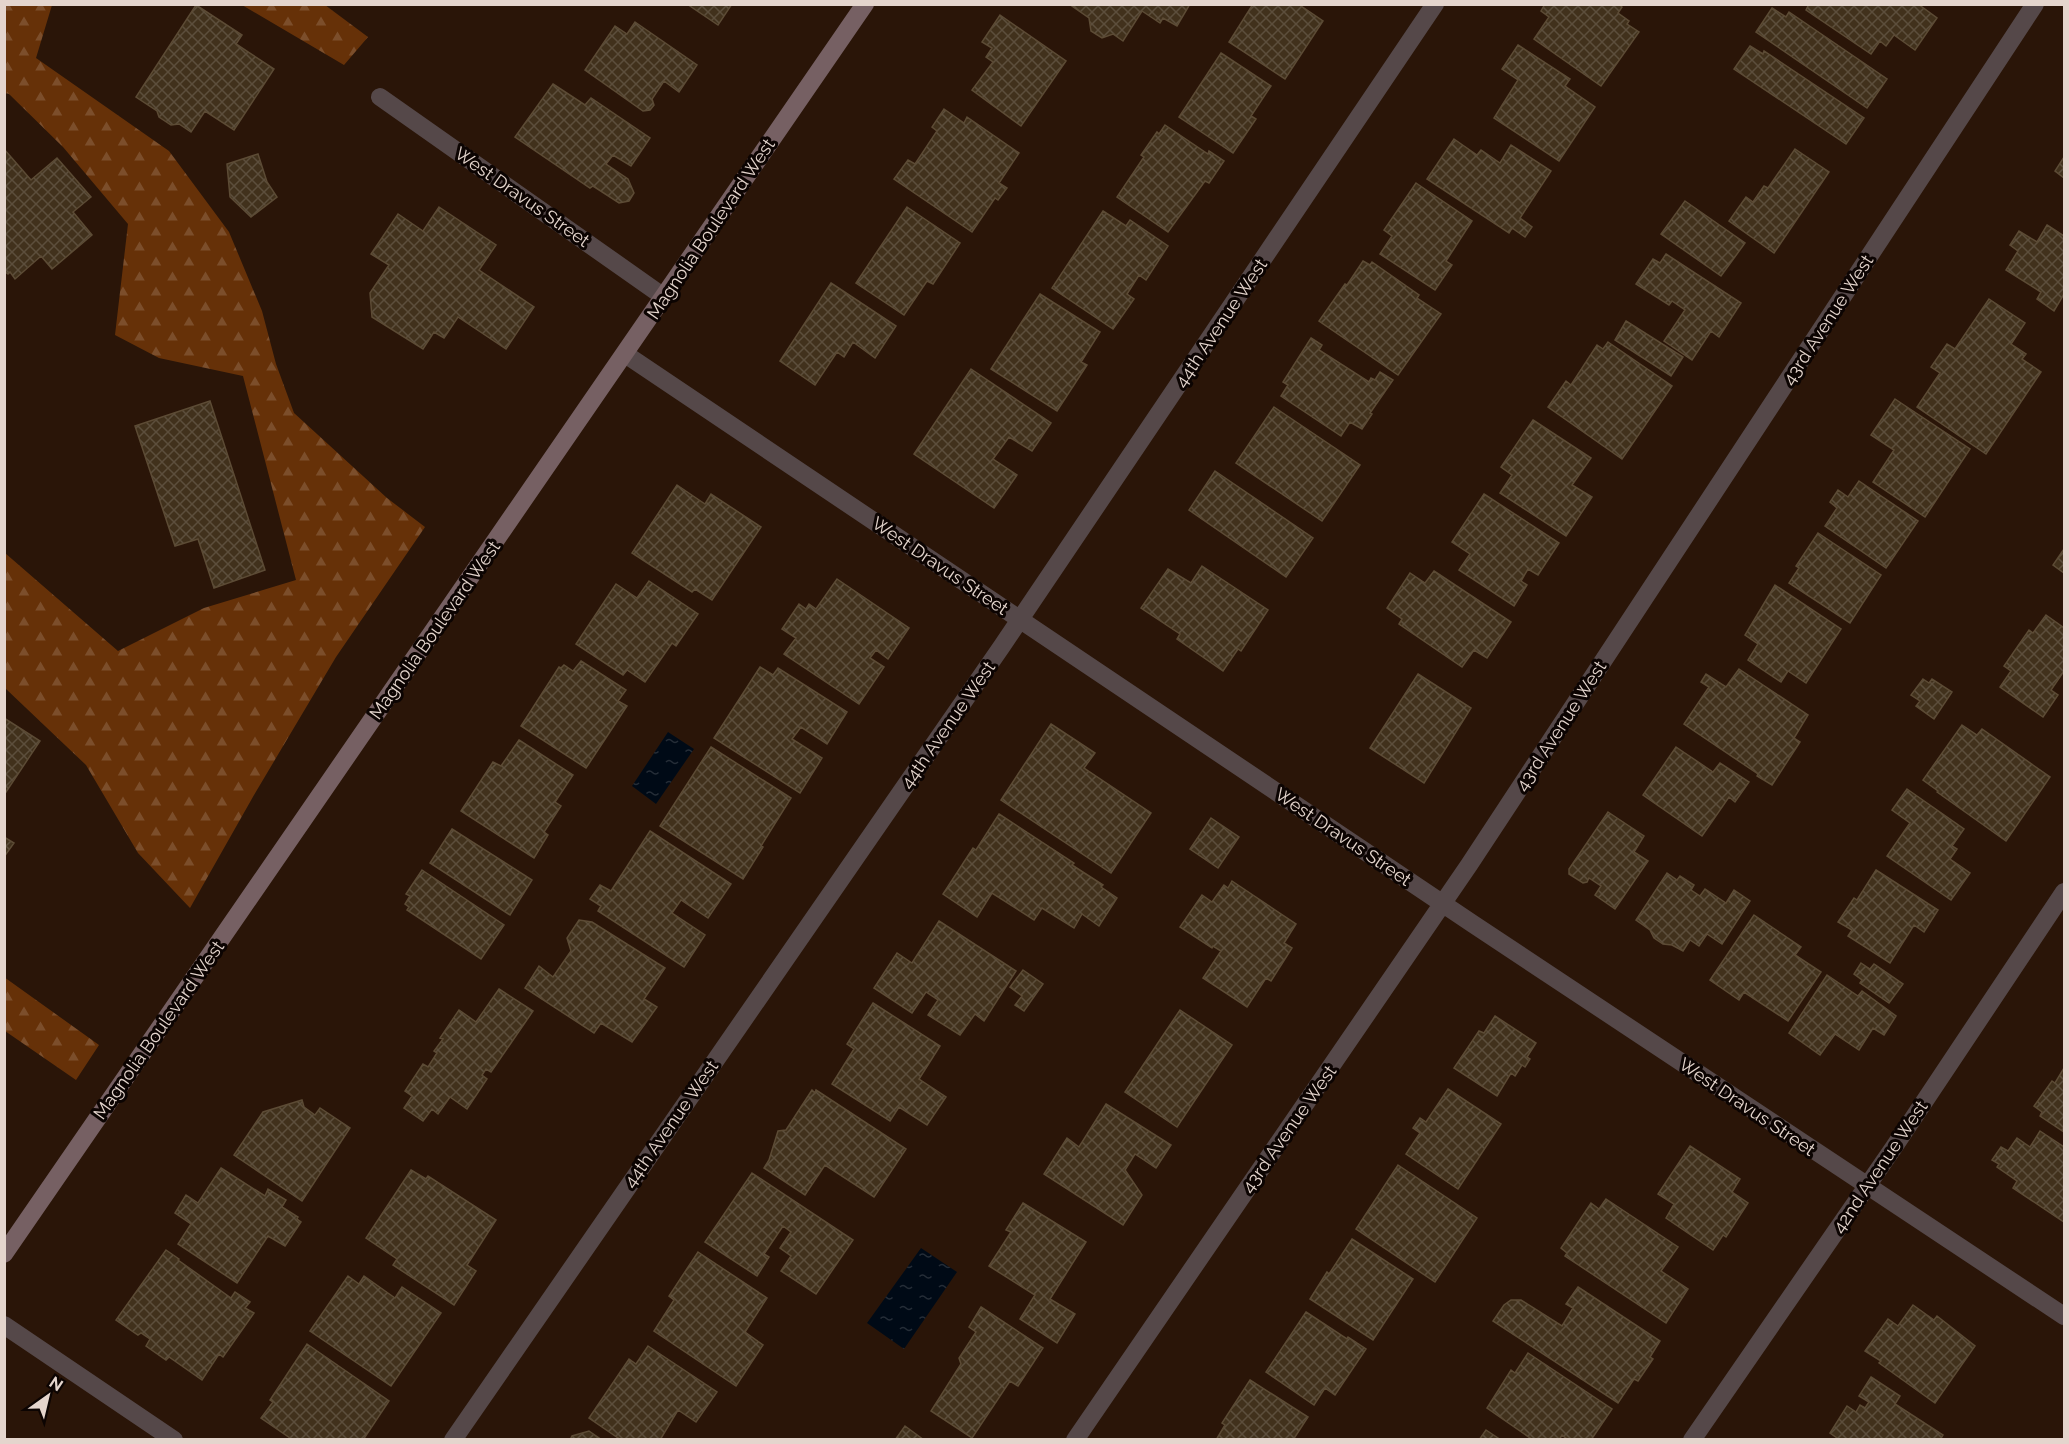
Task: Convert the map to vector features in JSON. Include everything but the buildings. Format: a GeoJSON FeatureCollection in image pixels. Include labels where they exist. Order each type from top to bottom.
{"type":"FeatureCollection","features":[{"type":"Feature","properties":{"kind":"street","name":"Magnolia Boulevard West"},"geometry":{"type":"LineString","coordinates":[[4,1254],[865,4]]}},
{"type":"Feature","properties":{"kind":"street","name":"44th Avenue West"},"geometry":{"type":"LineString","coordinates":[[453,1440],[1020,619],[1435,4]]}},
{"type":"Feature","properties":{"kind":"street","name":"43rd Avenue West"},"geometry":{"type":"LineString","coordinates":[[1075,1440],[1443,904],[2035,4]]}},
{"type":"Feature","properties":{"kind":"street","name":"West Dravus Street"},"geometry":{"type":"LineString","coordinates":[[380,97],[664,297]]}},
{"type":"Feature","properties":{"kind":"street","name":"West Dravus Street"},"geometry":{"type":"LineString","coordinates":[[625,354],[1443,904],[2064,1316]]}},
{"type":"Feature","properties":{"kind":"street","name":"42nd Avenue West"},"geometry":{"type":"LineString","coordinates":[[1692,1440],[1867,1186],[2064,892]]}},
{"type":"Feature","properties":{"kind":"street"},"geometry":{"type":"LineString","coordinates":[[4,1325],[174,1440]]}},
{"type":"Feature","properties":{"kind":"green space"},"geometry":{"type":"Polygon","coordinates":[[[5,4],[52,5],[36,58],[169,151],[229,232],[262,311],[276,364],[294,413],[387,498],[425,527],[336,657],[190,908],[138,853],[86,765],[5,688],[5,553],[118,651],[204,608],[296,580],[243,376],[159,358],[115,335],[128,224],[63,147],[9,94],[5,93],[5,4]]]}},
{"type":"Feature","properties":{"kind":"green space"},"geometry":{"type":"Polygon","coordinates":[[[242,5],[325,5],[368,37],[344,65],[242,5]]]}},
{"type":"Feature","properties":{"kind":"green space"},"geometry":{"type":"Polygon","coordinates":[[[4,977],[99,1045],[76,1080],[5,1031],[4,977]]]}},
{"type":"Feature","properties":{"kind":"water"},"geometry":{"type":"Polygon","coordinates":[[[668,732],[694,749],[656,804],[632,786],[668,732]]]}},
{"type":"Feature","properties":{"kind":"water"},"geometry":{"type":"Polygon","coordinates":[[[921,1248],[957,1272],[904,1349],[867,1323],[921,1248]]]}}]}
